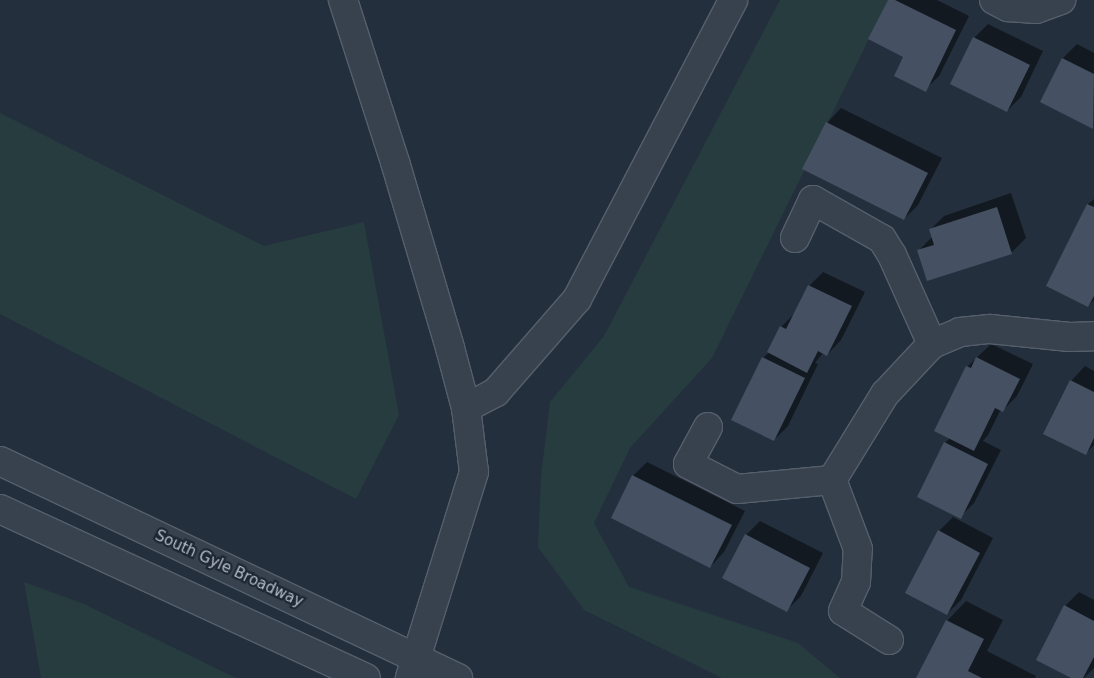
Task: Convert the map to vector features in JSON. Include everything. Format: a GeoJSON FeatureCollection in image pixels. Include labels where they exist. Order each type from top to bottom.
{"type":"FeatureCollection","features":[{"type":"Feature","properties":{"kind":"street"},"geometry":{"type":"LineString","coordinates":[[343,0],[395,162],[466,408],[474,472],[438,591],[412,668]]}},
{"type":"Feature","properties":{"kind":"street"},"geometry":{"type":"LineString","coordinates":[[466,408],[496,392],[576,299],[733,0]]}},
{"type":"Feature","properties":{"kind":"street"},"geometry":{"type":"LineString","coordinates":[[994,0],[1008,7],[1036,9],[1061,0]]}},
{"type":"Feature","properties":{"kind":"street"},"geometry":{"type":"LineString","coordinates":[[795,238],[813,200],[882,239],[892,255],[932,344]]}},
{"type":"Feature","properties":{"kind":"street"},"geometry":{"type":"LineString","coordinates":[[832,480],[885,394],[932,344],[960,332],[990,329],[1070,337],[1094,336]]}},
{"type":"Feature","properties":{"kind":"street"},"geometry":{"type":"LineString","coordinates":[[708,427],[688,464],[737,489],[832,480]]}},
{"type":"Feature","properties":{"kind":"street","name":"South Gyle Broadway"},"geometry":{"type":"LineString","coordinates":[[0,461],[412,668],[458,678]]}},
{"type":"Feature","properties":{"kind":"street"},"geometry":{"type":"LineString","coordinates":[[832,480],[858,549],[856,582],[843,611],[889,640]]}},
{"type":"Feature","properties":{"kind":"street"},"geometry":{"type":"LineString","coordinates":[[0,509],[366,678]]}},
{"type":"Feature","properties":{"kind":"green space"},"geometry":{"type":"Polygon","coordinates":[[[780,0],[888,0],[712,358],[630,448],[594,523],[629,587],[798,643],[840,678],[722,678],[584,610],[538,547],[541,476],[550,402],[604,336],[780,0]]]}},
{"type":"Feature","properties":{"kind":"green space"},"geometry":{"type":"Polygon","coordinates":[[[0,113],[264,246],[364,222],[399,415],[356,499],[0,314],[0,113]]]}},
{"type":"Feature","properties":{"kind":"green space"},"geometry":{"type":"Polygon","coordinates":[[[24,582],[84,604],[236,678],[41,678],[24,582]]]}},
{"type":"Feature","properties":{"kind":"building"},"geometry":{"type":"Polygon","coordinates":[[[888,0],[895,0],[956,30],[926,92],[894,76],[903,57],[868,39],[888,0]]]}},
{"type":"Feature","properties":{"kind":"building"},"geometry":{"type":"Polygon","coordinates":[[[973,37],[1030,65],[1007,112],[950,84],[973,37]]]}},
{"type":"Feature","properties":{"kind":"building"},"geometry":{"type":"Polygon","coordinates":[[[1062,58],[1094,74],[1093,129],[1040,102],[1062,58]]]}},
{"type":"Feature","properties":{"kind":"building"},"geometry":{"type":"Polygon","coordinates":[[[826,122],[928,173],[904,220],[802,169],[826,122]]]}},
{"type":"Feature","properties":{"kind":"building"},"geometry":{"type":"Polygon","coordinates":[[[1087,204],[1094,207],[1094,296],[1088,307],[1046,286],[1087,204]]]}},
{"type":"Feature","properties":{"kind":"building"},"geometry":{"type":"Polygon","coordinates":[[[997,207],[1012,254],[927,281],[917,250],[934,245],[929,229],[997,207]]]}},
{"type":"Feature","properties":{"kind":"building"},"geometry":{"type":"Polygon","coordinates":[[[808,285],[852,306],[827,356],[818,351],[807,373],[767,352],[780,326],[786,329],[808,285]]]}},
{"type":"Feature","properties":{"kind":"building"},"geometry":{"type":"Polygon","coordinates":[[[762,357],[805,378],[774,441],[731,420],[762,357]]]}},
{"type":"Feature","properties":{"kind":"building"},"geometry":{"type":"Polygon","coordinates":[[[976,357],[1020,379],[1003,412],[995,408],[974,451],[934,431],[966,366],[971,368],[976,357]]]}},
{"type":"Feature","properties":{"kind":"building"},"geometry":{"type":"Polygon","coordinates":[[[1070,380],[1094,392],[1094,438],[1086,455],[1043,434],[1070,380]]]}},
{"type":"Feature","properties":{"kind":"building"},"geometry":{"type":"Polygon","coordinates":[[[944,442],[988,464],[961,519],[917,497],[944,442]]]}},
{"type":"Feature","properties":{"kind":"building"},"geometry":{"type":"Polygon","coordinates":[[[632,475],[732,525],[710,568],[611,518],[632,475]]]}},
{"type":"Feature","properties":{"kind":"building"},"geometry":{"type":"Polygon","coordinates":[[[938,530],[980,553],[947,615],[905,593],[938,530]]]}},
{"type":"Feature","properties":{"kind":"building"},"geometry":{"type":"Polygon","coordinates":[[[745,534],[810,568],[787,612],[722,578],[745,534]]]}},
{"type":"Feature","properties":{"kind":"building"},"geometry":{"type":"Polygon","coordinates":[[[1064,605],[1094,621],[1094,657],[1083,678],[1071,678],[1036,660],[1064,605]]]}},
{"type":"Feature","properties":{"kind":"building"},"geometry":{"type":"Polygon","coordinates":[[[946,620],[984,639],[968,671],[982,678],[916,678],[946,620]]]}}]}
